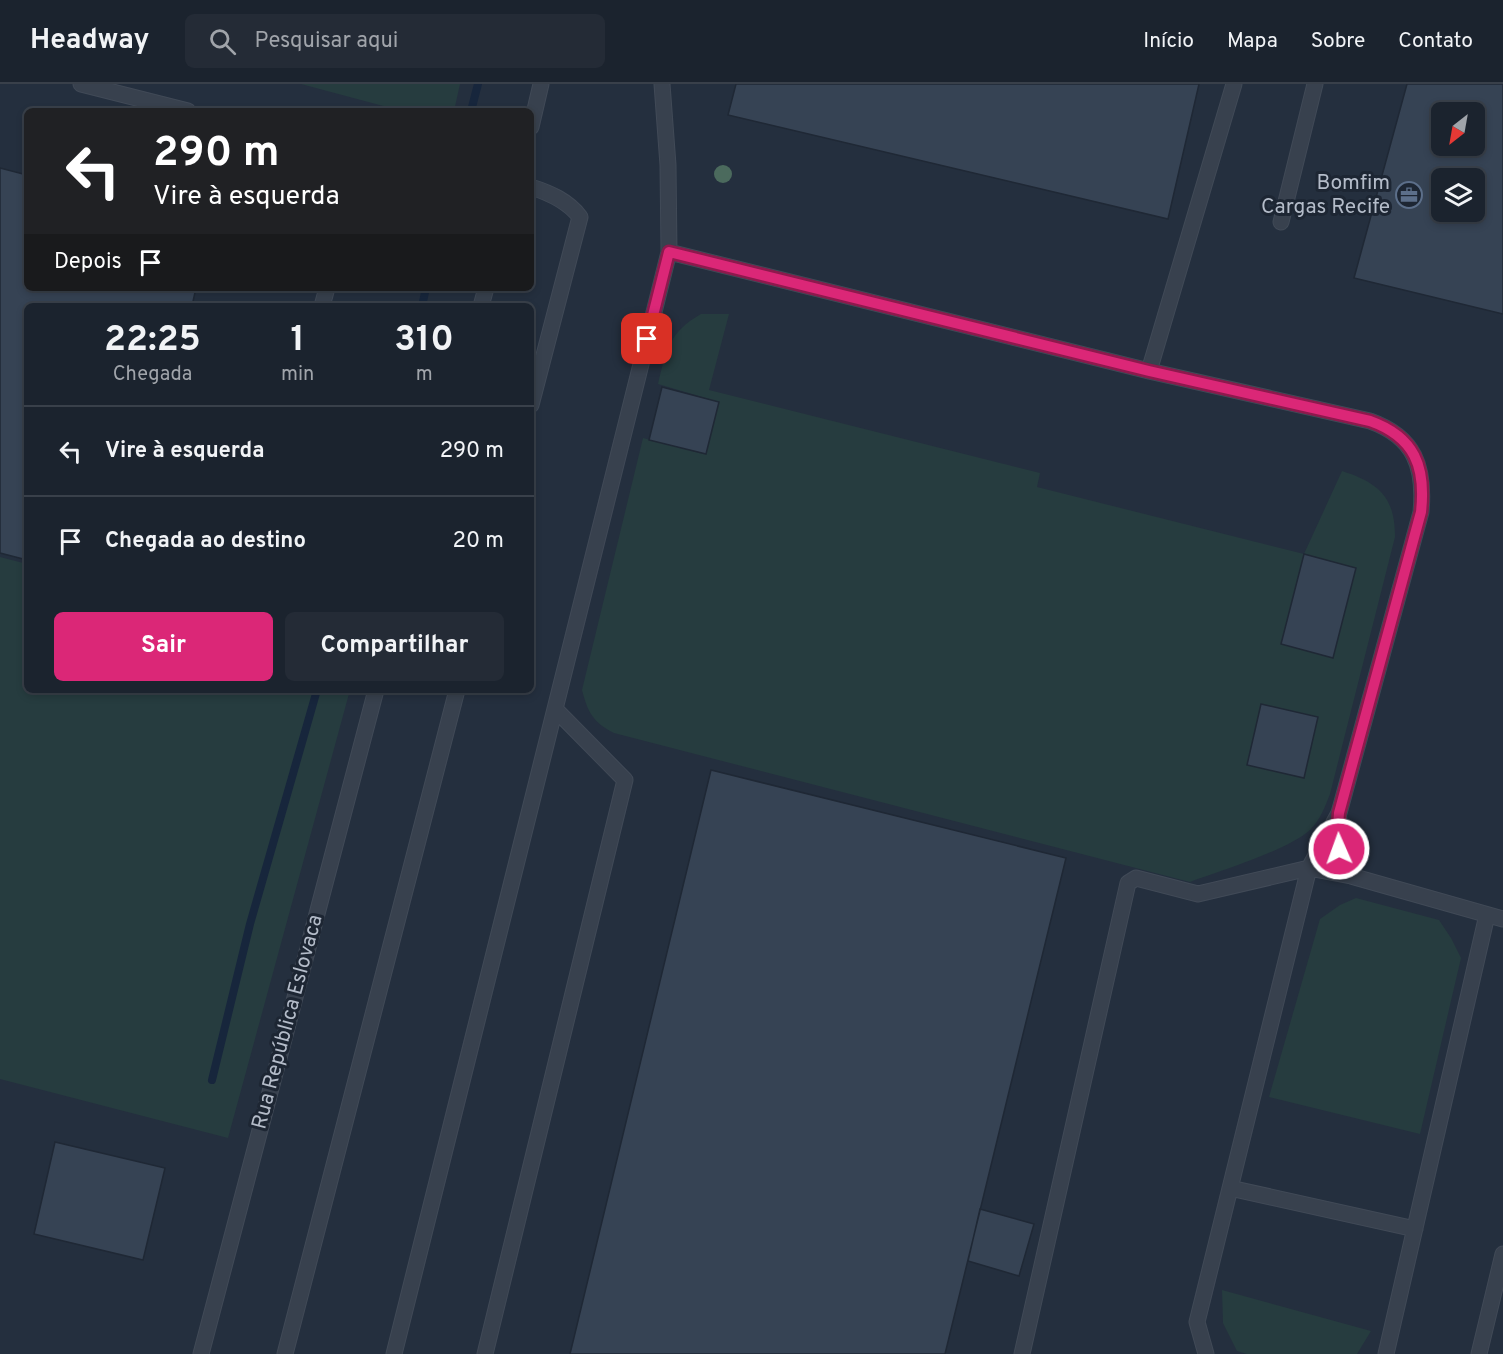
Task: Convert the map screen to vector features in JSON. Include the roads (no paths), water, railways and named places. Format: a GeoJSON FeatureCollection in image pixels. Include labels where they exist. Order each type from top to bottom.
{"type":"FeatureCollection","features":[{"type":"Feature","properties":{"kind":"lane"},"geometry":{"type":"LineString","coordinates":[[81,84],[176,108]]}},
{"type":"Feature","properties":{"kind":"lane"},"geometry":{"type":"LineString","coordinates":[[534,115],[542,84]]}},
{"type":"Feature","properties":{"kind":"lane"},"geometry":{"type":"LineString","coordinates":[[394,1354],[669,252],[668,165],[662,84]]}},
{"type":"Feature","properties":{"kind":"lane"},"geometry":{"type":"LineString","coordinates":[[1149,371],[1234,84]]}},
{"type":"Feature","properties":{"kind":"lane"},"geometry":{"type":"LineString","coordinates":[[1281,222],[1315,84]]}},
{"type":"Feature","properties":{"kind":"lane"},"geometry":{"type":"LineString","coordinates":[[534,188],[547,192],[572,207],[580,217],[534,393]]}},
{"type":"Feature","properties":{"kind":"lane"},"geometry":{"type":"LineString","coordinates":[[669,252],[1149,371],[1370,421],[1383,426],[1404,441],[1419,462],[1423,489],[1421,512],[1339,813],[1337,840],[1351,876]]}},
{"type":"Feature","properties":{"kind":"lane","name":"Rua República Eslovaca"},"geometry":{"type":"LineString","coordinates":[[201,1354],[375,693]]}},
{"type":"Feature","properties":{"kind":"lane"},"geometry":{"type":"LineString","coordinates":[[285,1354],[456,693]]}},
{"type":"Feature","properties":{"kind":"lane"},"geometry":{"type":"LineString","coordinates":[[485,1354],[625,780],[555,709]]}},
{"type":"Feature","properties":{"kind":"lane"},"geometry":{"type":"LineString","coordinates":[[1206,1354],[1197,1322],[1309,867],[1339,813]]}},
{"type":"Feature","properties":{"kind":"lane"},"geometry":{"type":"LineString","coordinates":[[1022,1354],[1128,883],[1136,878],[1198,894],[1309,867],[1351,876],[1503,919]]}},
{"type":"Feature","properties":{"kind":"lane"},"geometry":{"type":"LineString","coordinates":[[1386,1354],[1487,915]]}},
{"type":"Feature","properties":{"kind":"lane"},"geometry":{"type":"LineString","coordinates":[[1230,1188],[1415,1229]]}},
{"type":"Feature","properties":{"kind":"lane"},"geometry":{"type":"LineString","coordinates":[[1479,1354],[1503,1254]]}},
{"type":"Feature","properties":{"kind":"waterway"},"geometry":{"type":"LineString","coordinates":[[472,108],[478,84]]}},
{"type":"Feature","properties":{"kind":"waterway"},"geometry":{"type":"LineString","coordinates":[[423,303],[425,291]]}},
{"type":"Feature","properties":{"kind":"waterway"},"geometry":{"type":"LineString","coordinates":[[212,1080],[250,924],[316,693]]}},
{"type":"Feature","properties":{"kind":"place","name":"Bomfim Cargas Recife"},"geometry":{"type":"Point","coordinates":[1409,195]}}]}
